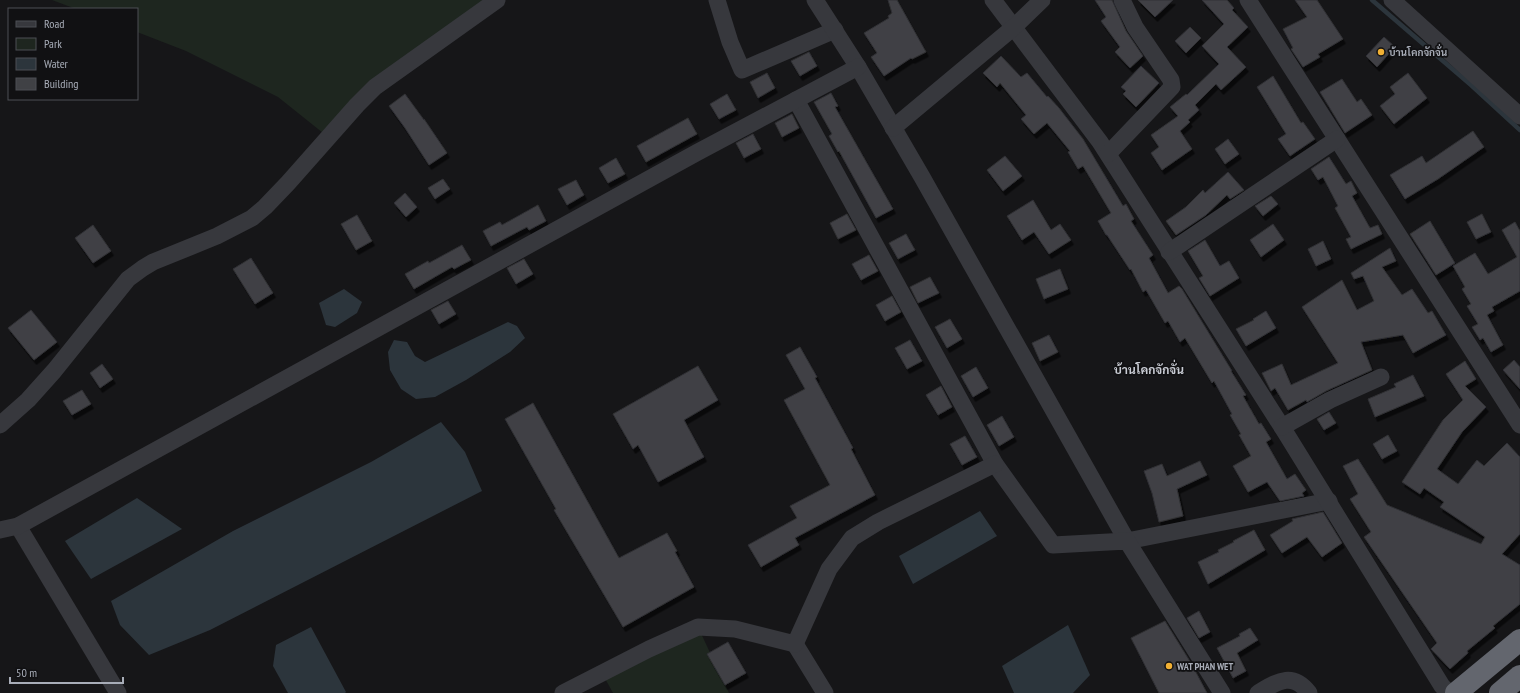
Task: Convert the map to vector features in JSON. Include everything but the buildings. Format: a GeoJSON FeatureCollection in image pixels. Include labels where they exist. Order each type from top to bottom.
{"type":"FeatureCollection","features":[{"type":"Feature","properties":{"kind":"highway"},"geometry":{"type":"LineString","coordinates":[[1456,693],[1520,640]]}},
{"type":"Feature","properties":{"kind":"highway"},"geometry":{"type":"LineString","coordinates":[[1500,693],[1520,676]]}},
{"type":"Feature","properties":{"kind":"street"},"geometry":{"type":"LineString","coordinates":[[0,425],[28,400],[54,371],[128,279],[153,262],[217,236],[252,218],[288,183],[357,105],[375,87],[497,0]]}},
{"type":"Feature","properties":{"kind":"street"},"geometry":{"type":"LineString","coordinates":[[717,0],[730,42],[742,70],[835,30]]}},
{"type":"Feature","properties":{"kind":"street"},"geometry":{"type":"LineString","coordinates":[[815,0],[858,67],[1127,541],[1222,693]]}},
{"type":"Feature","properties":{"kind":"street"},"geometry":{"type":"LineString","coordinates":[[993,0],[1108,154],[1169,252],[1282,426],[1442,686],[1449,693]]}},
{"type":"Feature","properties":{"kind":"street"},"geometry":{"type":"LineString","coordinates":[[893,128],[1014,27],[1042,0]]}},
{"type":"Feature","properties":{"kind":"street"},"geometry":{"type":"LineString","coordinates":[[1108,154],[1172,87],[1171,80],[1135,27],[1122,0]]}},
{"type":"Feature","properties":{"kind":"street"},"geometry":{"type":"LineString","coordinates":[[1248,0],[1520,425]]}},
{"type":"Feature","properties":{"kind":"street"},"geometry":{"type":"LineString","coordinates":[[1392,0],[1520,116]]}},
{"type":"Feature","properties":{"kind":"street"},"geometry":{"type":"LineString","coordinates":[[0,530],[18,526],[698,152],[858,67]]}},
{"type":"Feature","properties":{"kind":"street"},"geometry":{"type":"LineString","coordinates":[[796,100],[995,464],[1053,544],[1127,541],[1329,501]]}},
{"type":"Feature","properties":{"kind":"street"},"geometry":{"type":"LineString","coordinates":[[1169,252],[1337,139]]}},
{"type":"Feature","properties":{"kind":"street"},"geometry":{"type":"LineString","coordinates":[[1282,426],[1330,400],[1381,377]]}},
{"type":"Feature","properties":{"kind":"street"},"geometry":{"type":"LineString","coordinates":[[795,644],[828,569],[852,538],[885,519],[995,464]]}},
{"type":"Feature","properties":{"kind":"street"},"geometry":{"type":"LineString","coordinates":[[18,526],[118,693]]}},
{"type":"Feature","properties":{"kind":"street"},"geometry":{"type":"LineString","coordinates":[[563,693],[649,649],[698,628],[735,629],[795,644],[825,693]]}},
{"type":"Feature","properties":{"kind":"street"},"geometry":{"type":"LineString","coordinates":[[1258,693],[1277,682],[1291,680],[1303,685],[1309,693]]}},
{"type":"Feature","properties":{"kind":"green space"},"geometry":{"type":"Polygon","coordinates":[[[52,0],[497,0],[459,28],[328,137],[278,97],[186,51],[138,32],[138,8],[73,8],[52,0]]]}},
{"type":"Feature","properties":{"kind":"green space"},"geometry":{"type":"Polygon","coordinates":[[[698,627],[729,693],[613,693],[602,673],[698,627]]]}},
{"type":"Feature","properties":{"kind":"water"},"geometry":{"type":"Polygon","coordinates":[[[344,289],[362,302],[357,313],[335,327],[326,325],[319,303],[344,289]]]}},
{"type":"Feature","properties":{"kind":"water"},"geometry":{"type":"Polygon","coordinates":[[[508,322],[517,326],[525,338],[510,352],[466,380],[435,397],[416,399],[401,389],[390,370],[388,352],[394,340],[407,342],[415,356],[425,362],[508,322]]]}},
{"type":"Feature","properties":{"kind":"water"},"geometry":{"type":"Polygon","coordinates":[[[441,422],[465,452],[482,491],[210,630],[149,655],[120,625],[111,601],[233,531],[371,462],[441,422]]]}},
{"type":"Feature","properties":{"kind":"water"},"geometry":{"type":"Polygon","coordinates":[[[137,498],[182,529],[91,579],[65,541],[137,498]]]}},
{"type":"Feature","properties":{"kind":"water"},"geometry":{"type":"Polygon","coordinates":[[[980,511],[997,536],[913,584],[899,556],[980,511]]]}},
{"type":"Feature","properties":{"kind":"water"},"geometry":{"type":"Polygon","coordinates":[[[1068,625],[1090,675],[1073,693],[1014,693],[1002,666],[1068,625]]]}},
{"type":"Feature","properties":{"kind":"water"},"geometry":{"type":"Polygon","coordinates":[[[311,627],[346,692],[345,693],[288,693],[273,666],[276,645],[311,627]]]}},
{"type":"Feature","properties":{"kind":"waterway"},"geometry":{"type":"LineString","coordinates":[[1372,0],[1471,85],[1520,130]]}},
{"type":"Feature","properties":{"kind":"place","name":"บ้านโคกจักจั่น"},"geometry":{"type":"Point","coordinates":[1381,52]}},
{"type":"Feature","properties":{"kind":"place","name":"WAT PHAN WET"},"geometry":{"type":"Point","coordinates":[1169,666]}},
{"type":"Feature","properties":{"kind":"district","name":"บ้านโคกจักจั่น"},"geometry":{"type":"Point","coordinates":[1149,369]}}]}
